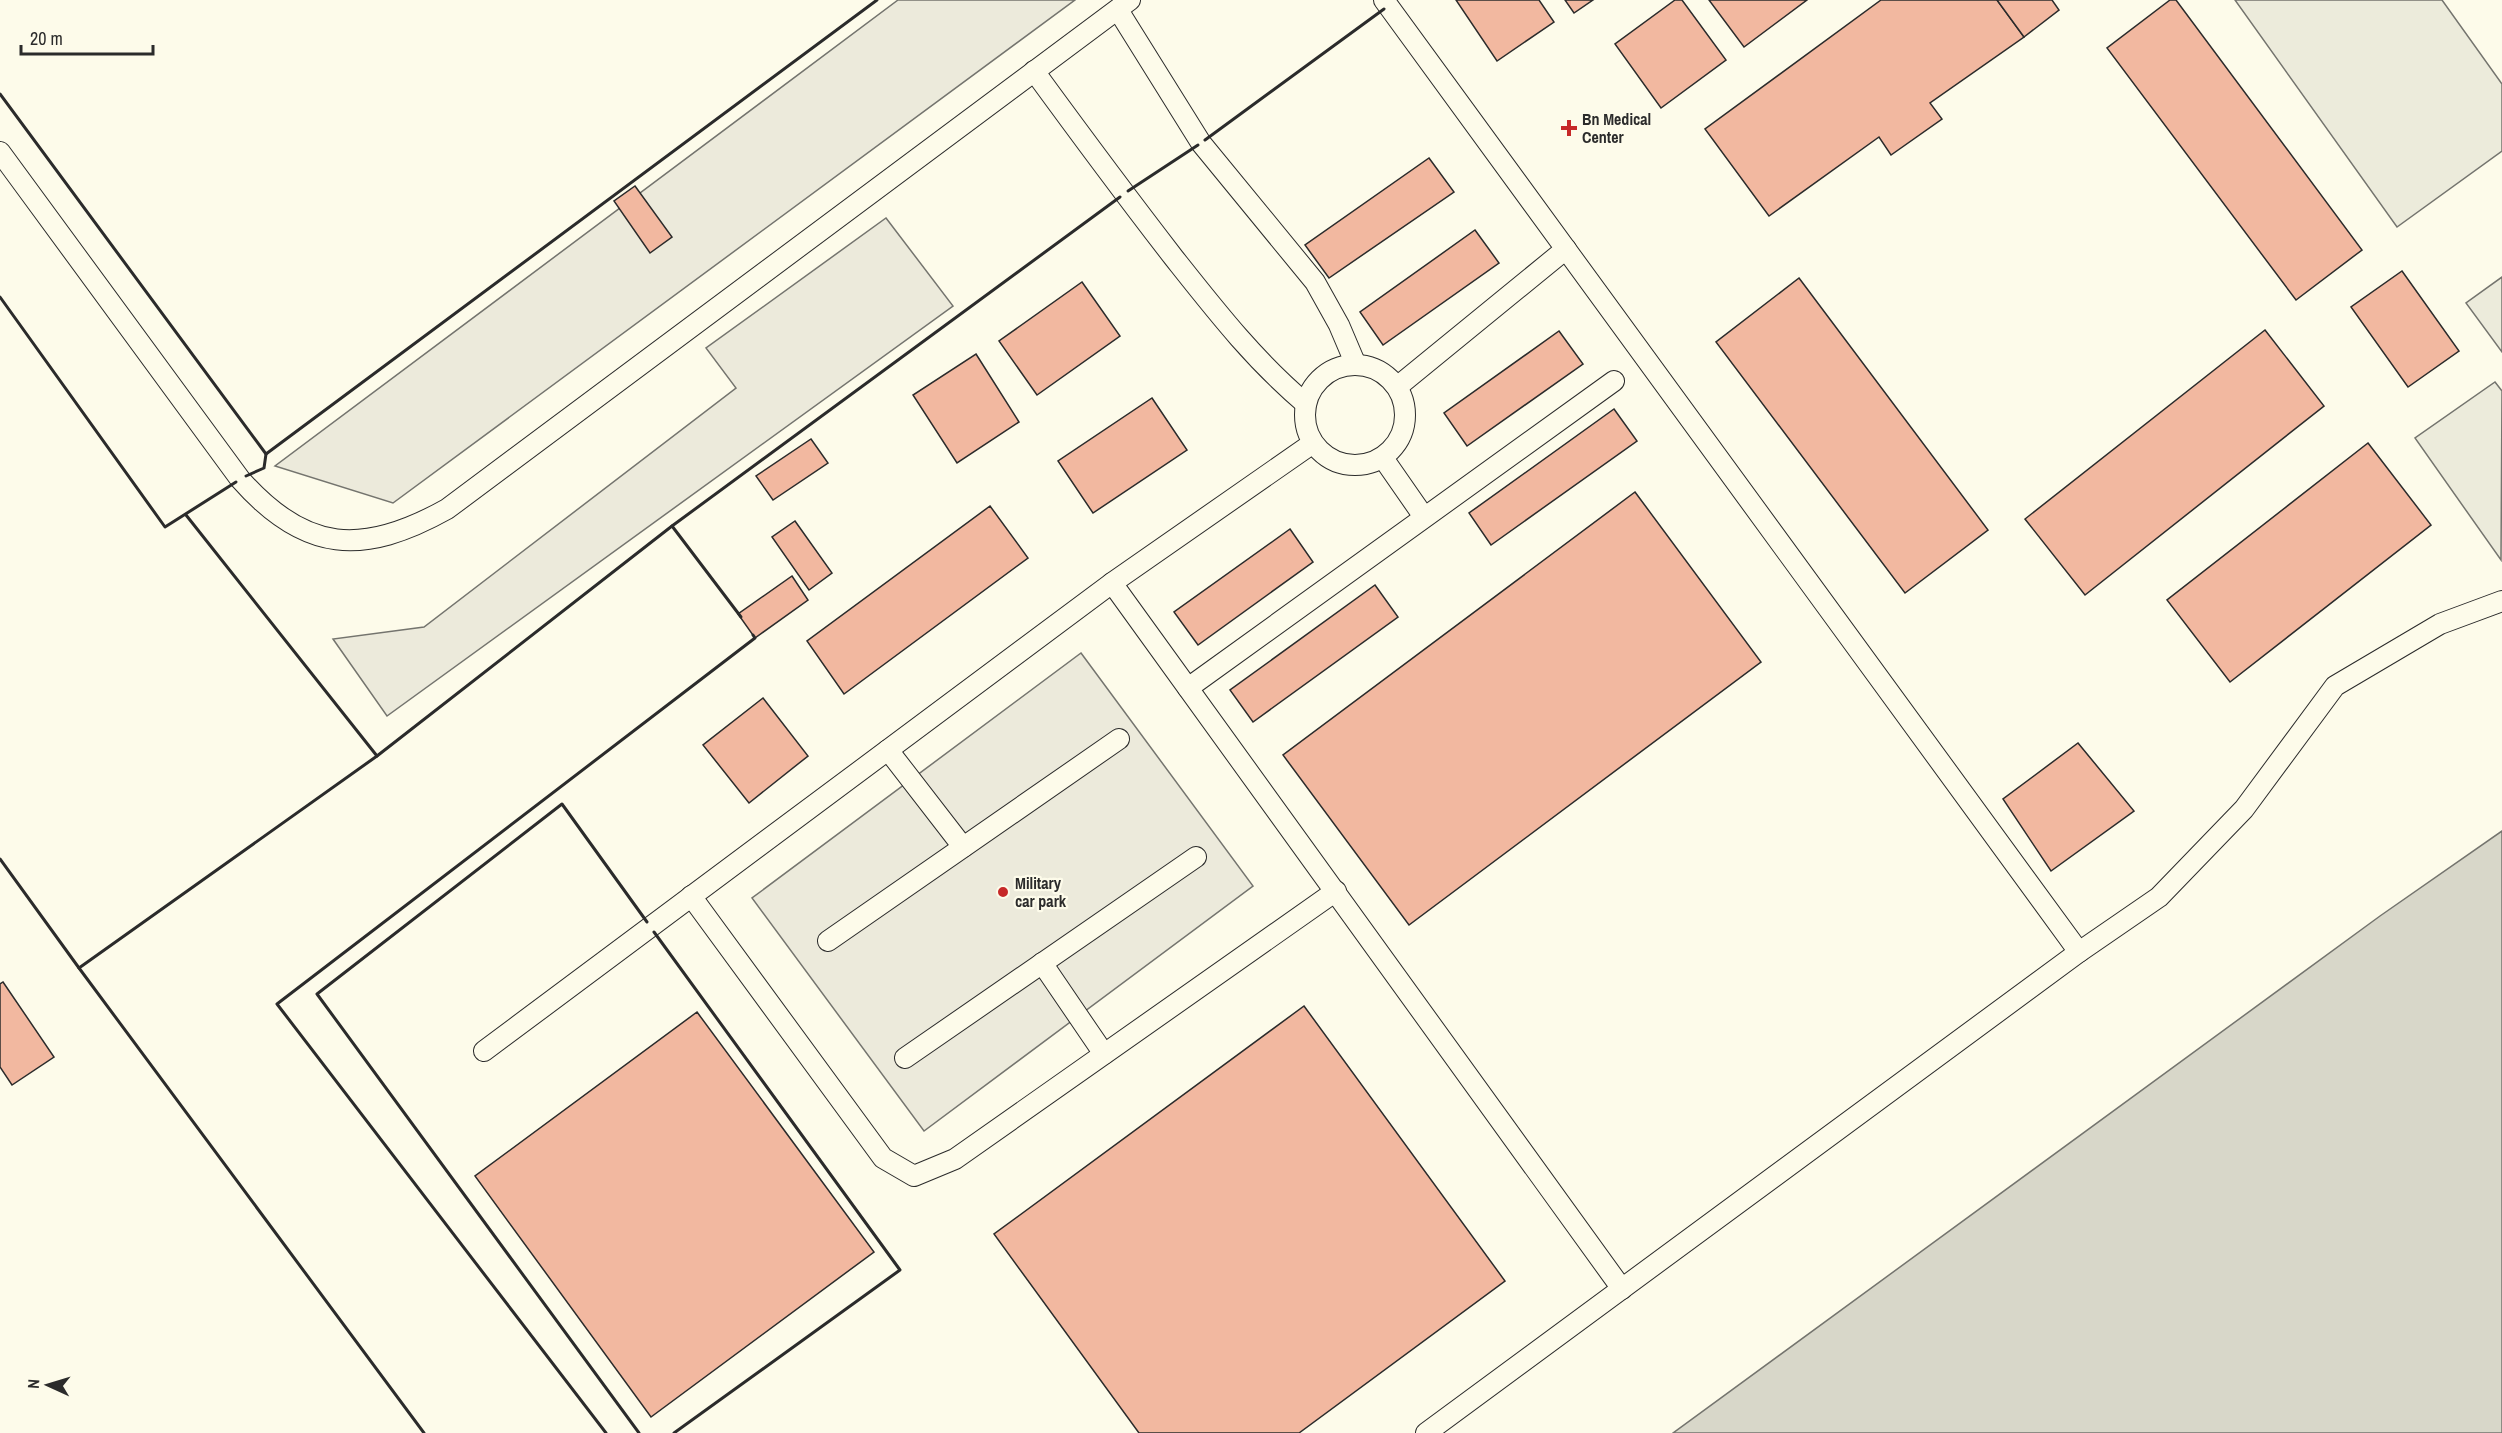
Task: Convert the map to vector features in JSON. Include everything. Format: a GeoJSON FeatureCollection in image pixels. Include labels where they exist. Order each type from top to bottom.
{"type":"FeatureCollection","features":[{"type":"Feature","properties":{"kind":"lane"},"geometry":{"type":"LineString","coordinates":[[1384,0],[2079,952]]}},
{"type":"Feature","properties":{"kind":"lane"},"geometry":{"type":"LineString","coordinates":[[0,152],[240,479],[258,500],[278,518],[305,532],[340,540],[373,540],[412,528],[447,509],[1124,5],[1201,143],[1315,282],[1339,325],[1356,365]]}},
{"type":"Feature","properties":{"kind":"lane"},"geometry":{"type":"LineString","coordinates":[[1034,71],[1124,194],[1240,341],[1271,375],[1306,404]]}},
{"type":"Feature","properties":{"kind":"lane"},"geometry":{"type":"LineString","coordinates":[[1397,387],[1566,249]]}},
{"type":"Feature","properties":{"kind":"lane"},"geometry":{"type":"LineString","coordinates":[[1356,365],[1379,371],[1397,387],[1404,405],[1404,425],[1397,443],[1383,458],[1365,465],[1345,465],[1326,457],[1312,443],[1305,424],[1306,404],[1313,388],[1324,376],[1339,367],[1356,365]]}},
{"type":"Feature","properties":{"kind":"lane"},"geometry":{"type":"LineString","coordinates":[[1188,688],[1614,381]]}},
{"type":"Feature","properties":{"kind":"lane"},"geometry":{"type":"LineString","coordinates":[[484,1051],[1112,583],[1312,443]]}},
{"type":"Feature","properties":{"kind":"lane"},"geometry":{"type":"LineString","coordinates":[[1383,458],[1424,517]]}},
{"type":"Feature","properties":{"kind":"lane"},"geometry":{"type":"LineString","coordinates":[[1112,583],[1622,1289]]}},
{"type":"Feature","properties":{"kind":"lane"},"geometry":{"type":"LineString","coordinates":[[1426,1433],[2079,952],[2159,897],[2244,809],[2335,686],[2440,624],[2502,601]]}},
{"type":"Feature","properties":{"kind":"lane"},"geometry":{"type":"LineString","coordinates":[[828,941],[1119,739]]}},
{"type":"Feature","properties":{"kind":"lane"},"geometry":{"type":"LineString","coordinates":[[888,750],[963,847]]}},
{"type":"Feature","properties":{"kind":"lane"},"geometry":{"type":"LineString","coordinates":[[905,1058],[1196,857]]}},
{"type":"Feature","properties":{"kind":"lane"},"geometry":{"type":"LineString","coordinates":[[691,896],[883,1158],[914,1176],[955,1159],[1336,891]]}},
{"type":"Feature","properties":{"kind":"lane"},"geometry":{"type":"LineString","coordinates":[[1042,963],[1104,1053]]}},
{"type":"Feature","properties":{"kind":"shaded area"},"geometry":{"type":"Polygon","coordinates":[[[898,0],[1075,0],[393,503],[275,466],[898,0]]]}},
{"type":"Feature","properties":{"kind":"shaded area"},"geometry":{"type":"Polygon","coordinates":[[[2235,0],[2442,0],[2502,84],[2502,151],[2397,227],[2235,0]]]}},
{"type":"Feature","properties":{"kind":"shaded area"},"geometry":{"type":"Polygon","coordinates":[[[886,218],[953,306],[387,716],[333,639],[424,627],[736,388],[706,348],[886,218]]]}},
{"type":"Feature","properties":{"kind":"shaded area"},"geometry":{"type":"Polygon","coordinates":[[[2502,277],[2502,352],[2466,303],[2502,277]]]}},
{"type":"Feature","properties":{"kind":"shaded area"},"geometry":{"type":"Polygon","coordinates":[[[2495,382],[2502,391],[2501,560],[2415,438],[2495,382]]]}},
{"type":"Feature","properties":{"kind":"shaded area","name":"Military car park"},"geometry":{"type":"Polygon","coordinates":[[[1081,653],[1253,886],[924,1131],[752,898],[1081,653]]]}},
{"type":"Feature","properties":{"kind":"shaded area"},"geometry":{"type":"Polygon","coordinates":[[[2502,831],[2502,1433],[1673,1433],[2380,916],[2502,831]]]}},
{"type":"Feature","properties":{"kind":"building"},"geometry":{"type":"Polygon","coordinates":[[[1456,0],[1539,0],[1554,22],[1497,61],[1456,0]]]}},
{"type":"Feature","properties":{"kind":"building"},"geometry":{"type":"Polygon","coordinates":[[[1565,0],[1593,0],[1574,13],[1565,0]]]}},
{"type":"Feature","properties":{"kind":"building"},"geometry":{"type":"Polygon","coordinates":[[[1675,0],[1682,0],[1726,60],[1661,108],[1615,44],[1675,0]]]}},
{"type":"Feature","properties":{"kind":"building"},"geometry":{"type":"Polygon","coordinates":[[[1709,0],[1807,0],[1744,47],[1709,0]]]}},
{"type":"Feature","properties":{"kind":"building"},"geometry":{"type":"Polygon","coordinates":[[[1881,0],[1997,0],[2024,37],[1930,103],[1942,119],[1891,155],[1879,137],[1769,216],[1705,129],[1881,0]]]}},
{"type":"Feature","properties":{"kind":"building"},"geometry":{"type":"Polygon","coordinates":[[[1997,0],[2052,0],[2059,10],[2024,37],[1997,0]]]}},
{"type":"Feature","properties":{"kind":"building"},"geometry":{"type":"Polygon","coordinates":[[[2170,0],[2176,0],[2362,250],[2296,300],[2107,48],[2170,0]]]}},
{"type":"Feature","properties":{"kind":"building"},"geometry":{"type":"Polygon","coordinates":[[[1429,158],[1454,192],[1329,278],[1305,245],[1429,158]]]}},
{"type":"Feature","properties":{"kind":"building"},"geometry":{"type":"Polygon","coordinates":[[[635,186],[672,237],[650,253],[614,201],[635,186]]]}},
{"type":"Feature","properties":{"kind":"building"},"geometry":{"type":"Polygon","coordinates":[[[1475,230],[1499,263],[1383,345],[1360,312],[1475,230]]]}},
{"type":"Feature","properties":{"kind":"building"},"geometry":{"type":"Polygon","coordinates":[[[2402,271],[2459,351],[2408,387],[2351,307],[2402,271]]]}},
{"type":"Feature","properties":{"kind":"building"},"geometry":{"type":"Polygon","coordinates":[[[1799,278],[1988,530],[1905,593],[1716,342],[1799,278]]]}},
{"type":"Feature","properties":{"kind":"building"},"geometry":{"type":"Polygon","coordinates":[[[1082,282],[1120,336],[1037,395],[999,341],[1082,282]]]}},
{"type":"Feature","properties":{"kind":"building"},"geometry":{"type":"Polygon","coordinates":[[[2265,330],[2324,406],[2085,595],[2025,519],[2265,330]]]}},
{"type":"Feature","properties":{"kind":"building"},"geometry":{"type":"Polygon","coordinates":[[[1559,331],[1583,364],[1467,446],[1444,413],[1559,331]]]}},
{"type":"Feature","properties":{"kind":"building"},"geometry":{"type":"Polygon","coordinates":[[[976,354],[1019,422],[957,463],[913,395],[976,354]]]}},
{"type":"Feature","properties":{"kind":"building"},"geometry":{"type":"Polygon","coordinates":[[[1152,398],[1187,450],[1093,513],[1058,461],[1152,398]]]}},
{"type":"Feature","properties":{"kind":"building"},"geometry":{"type":"Polygon","coordinates":[[[1614,409],[1637,441],[1491,545],[1469,513],[1614,409]]]}},
{"type":"Feature","properties":{"kind":"building"},"geometry":{"type":"Polygon","coordinates":[[[811,439],[828,463],[773,500],[756,476],[811,439]]]}},
{"type":"Feature","properties":{"kind":"building"},"geometry":{"type":"Polygon","coordinates":[[[2368,443],[2431,525],[2230,682],[2167,600],[2368,443]]]}},
{"type":"Feature","properties":{"kind":"building"},"geometry":{"type":"Polygon","coordinates":[[[1635,492],[1761,662],[1409,925],[1283,755],[1635,492]]]}},
{"type":"Feature","properties":{"kind":"building"},"geometry":{"type":"Polygon","coordinates":[[[990,506],[1028,558],[844,694],[807,641],[990,506]]]}},
{"type":"Feature","properties":{"kind":"building"},"geometry":{"type":"Polygon","coordinates":[[[795,521],[832,573],[809,590],[772,537],[795,521]]]}},
{"type":"Feature","properties":{"kind":"building"},"geometry":{"type":"Polygon","coordinates":[[[1290,529],[1313,562],[1198,645],[1174,612],[1290,529]]]}},
{"type":"Feature","properties":{"kind":"building"},"geometry":{"type":"Polygon","coordinates":[[[792,576],[808,600],[755,638],[738,614],[792,576]]]}},
{"type":"Feature","properties":{"kind":"building"},"geometry":{"type":"Polygon","coordinates":[[[1375,585],[1398,617],[1253,722],[1230,690],[1375,585]]]}},
{"type":"Feature","properties":{"kind":"building"},"geometry":{"type":"Polygon","coordinates":[[[763,698],[808,756],[749,803],[703,745],[763,698]]]}},
{"type":"Feature","properties":{"kind":"building"},"geometry":{"type":"Polygon","coordinates":[[[2078,743],[2134,811],[2051,871],[2003,799],[2078,743]]]}},
{"type":"Feature","properties":{"kind":"building"},"geometry":{"type":"Polygon","coordinates":[[[3,982],[54,1057],[12,1085],[0,1067],[0,984],[3,982]]]}},
{"type":"Feature","properties":{"kind":"building"},"geometry":{"type":"Polygon","coordinates":[[[1304,1006],[1505,1281],[1299,1433],[1139,1433],[994,1234],[1304,1006]]]}},
{"type":"Feature","properties":{"kind":"building"},"geometry":{"type":"Polygon","coordinates":[[[697,1012],[874,1252],[651,1417],[475,1176],[697,1012]]]}},
{"type":"Feature","properties":{"kind":"wall"},"geometry":{"type":"LineString","coordinates":[[0,94],[266,454],[877,0]]}},
{"type":"Feature","properties":{"kind":"wall"},"geometry":{"type":"LineString","coordinates":[[1205,140],[1384,9]]}},
{"type":"Feature","properties":{"kind":"wall"},"geometry":{"type":"LineString","coordinates":[[1128,191],[1198,145]]}},
{"type":"Feature","properties":{"kind":"wall"},"geometry":{"type":"LineString","coordinates":[[424,1433],[79,968],[377,756],[672,526],[1120,197]]}},
{"type":"Feature","properties":{"kind":"wall"},"geometry":{"type":"LineString","coordinates":[[0,297],[165,527],[236,482]]}},
{"type":"Feature","properties":{"kind":"wall"},"geometry":{"type":"LineString","coordinates":[[246,476],[264,468],[266,454]]}},
{"type":"Feature","properties":{"kind":"wall"},"geometry":{"type":"LineString","coordinates":[[186,515],[377,756]]}},
{"type":"Feature","properties":{"kind":"wall"},"geometry":{"type":"LineString","coordinates":[[672,526],[741,617]]}},
{"type":"Feature","properties":{"kind":"wall"},"geometry":{"type":"LineString","coordinates":[[606,1433],[277,1004],[755,638],[753,635]]}},
{"type":"Feature","properties":{"kind":"wall"},"geometry":{"type":"LineString","coordinates":[[639,1433],[317,994],[562,804],[647,922]]}},
{"type":"Feature","properties":{"kind":"wall"},"geometry":{"type":"LineString","coordinates":[[0,859],[79,968]]}},
{"type":"Feature","properties":{"kind":"wall"},"geometry":{"type":"LineString","coordinates":[[654,932],[900,1270],[674,1433]]}},
{"type":"Feature","properties":{"kind":"place","name":"Bn Medical Center"},"geometry":{"type":"Point","coordinates":[1569,128]}},
{"type":"Feature","properties":{"kind":"place","name":"Military car park"},"geometry":{"type":"Point","coordinates":[1003,892]}}]}
